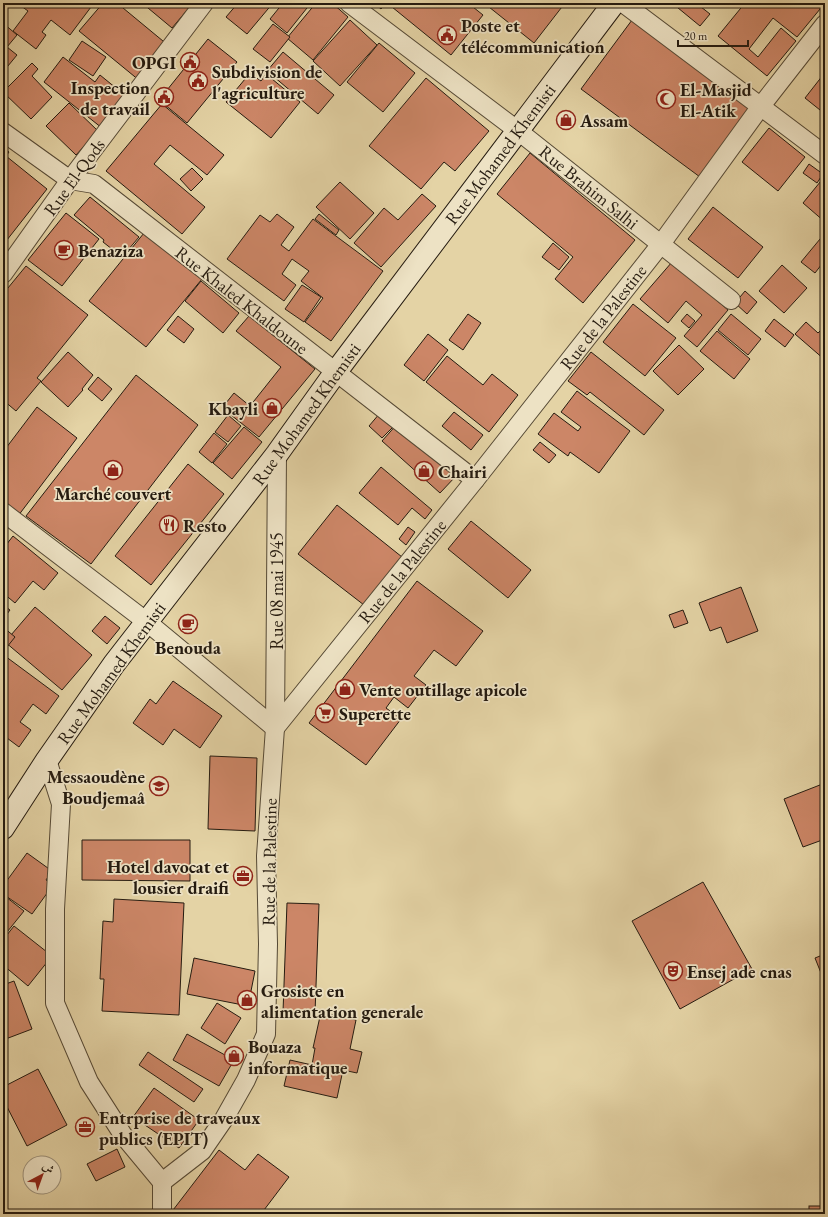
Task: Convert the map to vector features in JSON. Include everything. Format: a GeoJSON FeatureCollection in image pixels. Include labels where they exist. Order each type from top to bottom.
{"type":"FeatureCollection","features":[{"type":"Feature","properties":{"kind":"main road","name":"Rue Mohamed Khemisti"},"geometry":{"type":"LineString","coordinates":[[3,828],[47,760],[114,664],[277,454],[335,373],[614,3]]}},
{"type":"Feature","properties":{"kind":"street","name":"Rue El-Qods"},"geometry":{"type":"LineString","coordinates":[[3,274],[70,180],[204,3]]}},
{"type":"Feature","properties":{"kind":"street","name":"Rue Brahim Salhi"},"geometry":{"type":"LineString","coordinates":[[349,3],[517,130],[731,300]]}},
{"type":"Feature","properties":{"kind":"street"},"geometry":{"type":"LineString","coordinates":[[623,3],[825,155]]}},
{"type":"Feature","properties":{"kind":"street","name":"Rue de la Palestine"},"geometry":{"type":"LineString","coordinates":[[162,1182],[202,1151],[246,1080],[266,1034],[268,944],[266,856],[275,728],[661,244],[761,106],[825,24]]}},
{"type":"Feature","properties":{"kind":"street","name":"Rue Khaled Khaldoune"},"geometry":{"type":"LineString","coordinates":[[3,132],[70,180],[94,184],[474,480]]}},
{"type":"Feature","properties":{"kind":"street","name":"Rue 08 mai 1945"},"geometry":{"type":"LineString","coordinates":[[275,728],[277,454]]}},
{"type":"Feature","properties":{"kind":"street"},"geometry":{"type":"LineString","coordinates":[[3,512],[147,622],[275,728]]}},
{"type":"Feature","properties":{"kind":"street"},"geometry":{"type":"LineString","coordinates":[[47,760],[61,804],[55,909],[56,1003],[89,1082],[123,1135],[162,1182],[162,1214]]}},
{"type":"Feature","properties":{"kind":"building"},"geometry":{"type":"Polygon","coordinates":[[[17,3],[94,3],[70,35],[51,20],[42,32],[46,35],[36,49],[13,31],[28,11],[17,3]]]}},
{"type":"Feature","properties":{"kind":"building"},"geometry":{"type":"Polygon","coordinates":[[[103,3],[117,3],[169,46],[140,81],[79,31],[103,3]]]}},
{"type":"Feature","properties":{"kind":"building"},"geometry":{"type":"Polygon","coordinates":[[[142,3],[193,3],[172,28],[142,3]]]}},
{"type":"Feature","properties":{"kind":"building"},"geometry":{"type":"Polygon","coordinates":[[[238,3],[273,3],[247,34],[226,17],[238,3]]]}},
{"type":"Feature","properties":{"kind":"building"},"geometry":{"type":"Polygon","coordinates":[[[283,3],[311,3],[287,33],[270,19],[283,3]]]}},
{"type":"Feature","properties":{"kind":"building"},"geometry":{"type":"Polygon","coordinates":[[[316,3],[332,3],[348,17],[313,60],[287,38],[316,3]]]}},
{"type":"Feature","properties":{"kind":"building"},"geometry":{"type":"Polygon","coordinates":[[[374,3],[386,3],[381,9],[374,3]]]}},
{"type":"Feature","properties":{"kind":"building","name":"Poste et télécommunication"},"geometry":{"type":"Polygon","coordinates":[[[395,3],[468,3],[483,15],[451,55],[392,7],[395,3]]]}},
{"type":"Feature","properties":{"kind":"building"},"geometry":{"type":"Polygon","coordinates":[[[484,3],[565,3],[534,43],[484,3]]]}},
{"type":"Feature","properties":{"kind":"building"},"geometry":{"type":"Polygon","coordinates":[[[672,3],[696,3],[710,14],[700,26],[672,3]]]}},
{"type":"Feature","properties":{"kind":"building"},"geometry":{"type":"Polygon","coordinates":[[[745,3],[825,3],[797,37],[773,18],[749,49],[758,57],[781,28],[796,41],[767,76],[718,36],[745,3]]]}},
{"type":"Feature","properties":{"kind":"building"},"geometry":{"type":"Polygon","coordinates":[[[350,20],[377,45],[340,86],[313,61],[350,20]]]}},
{"type":"Feature","properties":{"kind":"building","name":"El-Masjid El-Atik"},"geometry":{"type":"Polygon","coordinates":[[[632,20],[751,108],[700,177],[581,89],[632,20]]]}},
{"type":"Feature","properties":{"kind":"building"},"geometry":{"type":"Polygon","coordinates":[[[3,23],[17,35],[7,47],[17,55],[3,72],[3,23]]]}},
{"type":"Feature","properties":{"kind":"building"},"geometry":{"type":"Polygon","coordinates":[[[273,24],[290,37],[270,62],[253,49],[273,24]]]}},
{"type":"Feature","properties":{"kind":"building","name":"Subdivision de l'agriculture"},"geometry":{"type":"Polygon","coordinates":[[[208,39],[237,62],[187,123],[159,100],[208,39]]]}},
{"type":"Feature","properties":{"kind":"building"},"geometry":{"type":"Polygon","coordinates":[[[82,41],[106,57],[93,76],[69,60],[82,41]]]}},
{"type":"Feature","properties":{"kind":"building"},"geometry":{"type":"Polygon","coordinates":[[[379,43],[415,73],[383,112],[347,82],[379,43]]]}},
{"type":"Feature","properties":{"kind":"building"},"geometry":{"type":"Polygon","coordinates":[[[283,52],[334,95],[318,114],[267,71],[283,52]]]}},
{"type":"Feature","properties":{"kind":"building"},"geometry":{"type":"Polygon","coordinates":[[[63,57],[95,82],[100,75],[127,97],[102,128],[44,82],[63,57]]]}},
{"type":"Feature","properties":{"kind":"building"},"geometry":{"type":"Polygon","coordinates":[[[32,63],[38,69],[32,76],[52,97],[31,119],[3,92],[32,63]]]}},
{"type":"Feature","properties":{"kind":"building"},"geometry":{"type":"Polygon","coordinates":[[[250,73],[261,81],[266,74],[300,102],[271,138],[226,102],[250,73]]]}},
{"type":"Feature","properties":{"kind":"building"},"geometry":{"type":"Polygon","coordinates":[[[823,75],[825,77],[825,114],[805,98],[823,75]]]}},
{"type":"Feature","properties":{"kind":"building"},"geometry":{"type":"Polygon","coordinates":[[[426,78],[489,131],[455,171],[444,162],[421,189],[369,146],[426,78]]]}},
{"type":"Feature","properties":{"kind":"building"},"geometry":{"type":"Polygon","coordinates":[[[69,103],[98,131],[76,155],[46,126],[69,103]]]}},
{"type":"Feature","properties":{"kind":"building"},"geometry":{"type":"Polygon","coordinates":[[[162,104],[224,155],[207,175],[170,145],[154,164],[205,207],[182,234],[106,171],[162,104]]]}},
{"type":"Feature","properties":{"kind":"building"},"geometry":{"type":"Polygon","coordinates":[[[769,128],[805,157],[778,191],[742,162],[769,128]]]}},
{"type":"Feature","properties":{"kind":"building"},"geometry":{"type":"Polygon","coordinates":[[[3,148],[9,152],[6,156],[47,189],[3,245],[3,148]]]}},
{"type":"Feature","properties":{"kind":"building"},"geometry":{"type":"Polygon","coordinates":[[[530,153],[635,240],[583,303],[555,279],[573,257],[497,194],[530,153]]]}},
{"type":"Feature","properties":{"kind":"building"},"geometry":{"type":"Polygon","coordinates":[[[809,164],[823,174],[817,183],[803,173],[809,164]]]}},
{"type":"Feature","properties":{"kind":"building"},"geometry":{"type":"Polygon","coordinates":[[[192,168],[203,179],[191,191],[180,179],[192,168]]]}},
{"type":"Feature","properties":{"kind":"building"},"geometry":{"type":"Polygon","coordinates":[[[825,176],[825,222],[803,203],[825,176]]]}},
{"type":"Feature","properties":{"kind":"building"},"geometry":{"type":"Polygon","coordinates":[[[340,182],[374,213],[350,239],[316,207],[340,182]]]}},
{"type":"Feature","properties":{"kind":"building"},"geometry":{"type":"Polygon","coordinates":[[[422,194],[436,206],[381,267],[354,243],[384,208],[398,220],[422,194]]]}},
{"type":"Feature","properties":{"kind":"building"},"geometry":{"type":"Polygon","coordinates":[[[90,197],[139,237],[122,257],[103,242],[104,240],[74,215],[90,197]]]}},
{"type":"Feature","properties":{"kind":"building"},"geometry":{"type":"Polygon","coordinates":[[[713,207],[763,247],[738,278],[688,239],[713,207]]]}},
{"type":"Feature","properties":{"kind":"building","name":"Benaziza"},"geometry":{"type":"Polygon","coordinates":[[[66,213],[99,239],[62,286],[28,260],[66,213]]]}},
{"type":"Feature","properties":{"kind":"building"},"geometry":{"type":"Polygon","coordinates":[[[277,214],[294,227],[281,245],[289,251],[313,219],[383,271],[331,341],[305,322],[323,298],[301,281],[309,271],[292,259],[282,274],[296,285],[284,301],[227,259],[260,215],[270,222],[277,214]]]}},
{"type":"Feature","properties":{"kind":"building"},"geometry":{"type":"Polygon","coordinates":[[[319,214],[339,230],[336,235],[315,219],[319,214]]]}},
{"type":"Feature","properties":{"kind":"building"},"geometry":{"type":"Polygon","coordinates":[[[144,233],[202,279],[146,347],[89,301],[144,233]]]}},
{"type":"Feature","properties":{"kind":"building"},"geometry":{"type":"Polygon","coordinates":[[[825,233],[825,260],[815,273],[801,262],[825,233]]]}},
{"type":"Feature","properties":{"kind":"building"},"geometry":{"type":"Polygon","coordinates":[[[553,243],[569,257],[559,270],[542,257],[553,243]]]}},
{"type":"Feature","properties":{"kind":"building"},"geometry":{"type":"Polygon","coordinates":[[[672,262],[728,310],[697,347],[684,336],[702,315],[686,301],[668,323],[640,299],[672,262]]]}},
{"type":"Feature","properties":{"kind":"building"},"geometry":{"type":"Polygon","coordinates":[[[782,265],[807,288],[784,313],[759,291],[782,265]]]}},
{"type":"Feature","properties":{"kind":"building"},"geometry":{"type":"Polygon","coordinates":[[[26,266],[88,315],[37,378],[41,381],[16,411],[3,400],[3,294],[26,266]]]}},
{"type":"Feature","properties":{"kind":"building"},"geometry":{"type":"Polygon","coordinates":[[[201,281],[239,313],[223,333],[185,301],[201,281]]]}},
{"type":"Feature","properties":{"kind":"building"},"geometry":{"type":"Polygon","coordinates":[[[302,285],[321,297],[304,322],[285,309],[302,285]]]}},
{"type":"Feature","properties":{"kind":"building"},"geometry":{"type":"Polygon","coordinates":[[[745,291],[757,302],[747,314],[735,303],[745,291]]]}},
{"type":"Feature","properties":{"kind":"building"},"geometry":{"type":"Polygon","coordinates":[[[633,304],[676,338],[645,376],[603,342],[633,304]]]}},
{"type":"Feature","properties":{"kind":"building"},"geometry":{"type":"Polygon","coordinates":[[[468,314],[481,323],[463,350],[449,340],[468,314]]]}},
{"type":"Feature","properties":{"kind":"building"},"geometry":{"type":"Polygon","coordinates":[[[687,314],[695,321],[689,328],[681,321],[687,314]]]}},
{"type":"Feature","properties":{"kind":"building"},"geometry":{"type":"Polygon","coordinates":[[[731,314],[761,339],[748,355],[718,330],[731,314]]]}},
{"type":"Feature","properties":{"kind":"building"},"geometry":{"type":"Polygon","coordinates":[[[178,316],[194,329],[184,343],[167,330],[178,316]]]}},
{"type":"Feature","properties":{"kind":"building"},"geometry":{"type":"Polygon","coordinates":[[[249,316],[315,369],[259,437],[222,408],[234,393],[250,406],[281,367],[236,331],[249,316]]]}},
{"type":"Feature","properties":{"kind":"building"},"geometry":{"type":"Polygon","coordinates":[[[774,319],[794,335],[785,347],[765,331],[774,319]]]}},
{"type":"Feature","properties":{"kind":"building"},"geometry":{"type":"Polygon","coordinates":[[[806,322],[818,333],[825,326],[825,360],[795,334],[806,322]]]}},
{"type":"Feature","properties":{"kind":"building"},"geometry":{"type":"Polygon","coordinates":[[[717,331],[750,359],[734,379],[700,351],[717,331]]]}},
{"type":"Feature","properties":{"kind":"building"},"geometry":{"type":"Polygon","coordinates":[[[428,334],[448,350],[424,381],[404,365],[428,334]]]}},
{"type":"Feature","properties":{"kind":"building"},"geometry":{"type":"Polygon","coordinates":[[[679,345],[704,369],[678,395],[653,371],[679,345]]]}},
{"type":"Feature","properties":{"kind":"building"},"geometry":{"type":"Polygon","coordinates":[[[68,352],[93,375],[82,389],[83,390],[68,407],[41,382],[68,352]]]}},
{"type":"Feature","properties":{"kind":"building"},"geometry":{"type":"Polygon","coordinates":[[[591,352],[664,410],[644,435],[590,392],[587,395],[568,381],[591,352]]]}},
{"type":"Feature","properties":{"kind":"building"},"geometry":{"type":"Polygon","coordinates":[[[447,356],[483,385],[492,374],[518,395],[489,432],[426,382],[447,356]]]}},
{"type":"Feature","properties":{"kind":"building","name":"Marché couvert"},"geometry":{"type":"Polygon","coordinates":[[[136,375],[198,425],[91,564],[26,516],[136,375]]]}},
{"type":"Feature","properties":{"kind":"building"},"geometry":{"type":"Polygon","coordinates":[[[98,377],[112,389],[102,401],[88,389],[98,377]]]}},
{"type":"Feature","properties":{"kind":"building"},"geometry":{"type":"Polygon","coordinates":[[[577,391],[630,431],[599,473],[570,452],[568,456],[538,434],[554,413],[578,431],[581,427],[561,412],[577,391]]]}},
{"type":"Feature","properties":{"kind":"building","name":"Marché couvert"},"geometry":{"type":"Polygon","coordinates":[[[37,407],[77,438],[18,516],[3,505],[3,452],[37,407]]]}},
{"type":"Feature","properties":{"kind":"building"},"geometry":{"type":"Polygon","coordinates":[[[454,412],[483,435],[471,450],[442,426],[454,412]]]}},
{"type":"Feature","properties":{"kind":"building"},"geometry":{"type":"Polygon","coordinates":[[[380,413],[394,426],[382,438],[369,426],[380,413]]]}},
{"type":"Feature","properties":{"kind":"building"},"geometry":{"type":"Polygon","coordinates":[[[228,415],[241,426],[228,442],[215,432],[228,415]]]}},
{"type":"Feature","properties":{"kind":"building"},"geometry":{"type":"Polygon","coordinates":[[[398,423],[456,476],[440,493],[382,441],[398,423]]]}},
{"type":"Feature","properties":{"kind":"building"},"geometry":{"type":"Polygon","coordinates":[[[244,427],[262,442],[232,479],[213,463],[244,427]]]}},
{"type":"Feature","properties":{"kind":"building"},"geometry":{"type":"Polygon","coordinates":[[[214,433],[227,444],[212,463],[199,452],[214,433]]]}},
{"type":"Feature","properties":{"kind":"building"},"geometry":{"type":"Polygon","coordinates":[[[540,442],[556,455],[549,463],[533,450],[540,442]]]}},
{"type":"Feature","properties":{"kind":"building","name":"Resto"},"geometry":{"type":"Polygon","coordinates":[[[188,464],[224,494],[151,585],[115,556],[188,464]]]}},
{"type":"Feature","properties":{"kind":"building"},"geometry":{"type":"Polygon","coordinates":[[[381,467],[432,510],[425,519],[412,508],[398,525],[359,493],[381,467]]]}},
{"type":"Feature","properties":{"kind":"building"},"geometry":{"type":"Polygon","coordinates":[[[337,505],[402,557],[364,605],[298,554],[337,505]]]}},
{"type":"Feature","properties":{"kind":"building"},"geometry":{"type":"Polygon","coordinates":[[[471,521],[531,570],[508,598],[448,549],[471,521]]]}},
{"type":"Feature","properties":{"kind":"building"},"geometry":{"type":"Polygon","coordinates":[[[408,527],[415,532],[406,545],[399,539],[408,527]]]}},
{"type":"Feature","properties":{"kind":"building"},"geometry":{"type":"Polygon","coordinates":[[[13,536],[58,573],[44,590],[33,581],[15,603],[3,593],[3,549],[13,536]]]}},
{"type":"Feature","properties":{"kind":"building"},"geometry":{"type":"Polygon","coordinates":[[[417,581],[483,631],[456,666],[434,650],[414,676],[426,685],[408,708],[394,697],[386,708],[401,719],[366,765],[309,723],[417,581]]]}},
{"type":"Feature","properties":{"kind":"building"},"geometry":{"type":"Polygon","coordinates":[[[741,587],[758,631],[727,643],[721,627],[710,631],[699,603],[741,587]]]}},
{"type":"Feature","properties":{"kind":"building"},"geometry":{"type":"Polygon","coordinates":[[[3,605],[10,610],[3,619],[3,605]]]}},
{"type":"Feature","properties":{"kind":"building"},"geometry":{"type":"Polygon","coordinates":[[[35,607],[92,655],[62,690],[5,642],[35,607]]]}},
{"type":"Feature","properties":{"kind":"building"},"geometry":{"type":"Polygon","coordinates":[[[683,610],[688,623],[674,628],[669,615],[683,610]]]}},
{"type":"Feature","properties":{"kind":"building"},"geometry":{"type":"Polygon","coordinates":[[[105,616],[120,628],[107,644],[92,631],[105,616]]]}},
{"type":"Feature","properties":{"kind":"building"},"geometry":{"type":"Polygon","coordinates":[[[3,627],[15,637],[3,652],[3,627]]]}},
{"type":"Feature","properties":{"kind":"building"},"geometry":{"type":"Polygon","coordinates":[[[5,656],[59,696],[46,714],[33,704],[20,722],[31,730],[19,747],[3,735],[3,659],[5,656]]]}},
{"type":"Feature","properties":{"kind":"building"},"geometry":{"type":"Polygon","coordinates":[[[173,681],[222,716],[200,748],[174,729],[163,745],[133,723],[150,699],[156,704],[173,681]]]}},
{"type":"Feature","properties":{"kind":"building"},"geometry":{"type":"Polygon","coordinates":[[[210,756],[257,758],[255,831],[208,829],[210,756]]]}},
{"type":"Feature","properties":{"kind":"building"},"geometry":{"type":"Polygon","coordinates":[[[825,783],[825,839],[803,847],[784,799],[825,783]]]}},
{"type":"Feature","properties":{"kind":"building"},"geometry":{"type":"Polygon","coordinates":[[[82,840],[190,840],[190,881],[82,880],[82,840]]]}},
{"type":"Feature","properties":{"kind":"building"},"geometry":{"type":"Polygon","coordinates":[[[27,853],[52,871],[46,880],[53,885],[32,914],[3,894],[3,886],[27,853]]]}},
{"type":"Feature","properties":{"kind":"building"},"geometry":{"type":"Polygon","coordinates":[[[703,882],[752,969],[680,1009],[632,921],[703,882]]]}},
{"type":"Feature","properties":{"kind":"building"},"geometry":{"type":"Polygon","coordinates":[[[6,897],[24,911],[3,937],[3,900],[6,897]]]}},
{"type":"Feature","properties":{"kind":"building"},"geometry":{"type":"Polygon","coordinates":[[[114,899],[184,903],[179,1015],[102,1011],[104,979],[100,979],[103,921],[113,922],[114,899]]]}},
{"type":"Feature","properties":{"kind":"building"},"geometry":{"type":"Polygon","coordinates":[[[287,903],[319,904],[315,1013],[283,1012],[287,903]]]}},
{"type":"Feature","properties":{"kind":"building"},"geometry":{"type":"Polygon","coordinates":[[[14,926],[52,956],[28,986],[3,965],[3,940],[14,926]]]}},
{"type":"Feature","properties":{"kind":"building"},"geometry":{"type":"Polygon","coordinates":[[[825,954],[825,983],[815,958],[825,954]]]}},
{"type":"Feature","properties":{"kind":"building"},"geometry":{"type":"Polygon","coordinates":[[[194,958],[255,971],[248,1006],[187,994],[194,958]]]}},
{"type":"Feature","properties":{"kind":"building"},"geometry":{"type":"Polygon","coordinates":[[[14,981],[32,1029],[3,1040],[3,985],[14,981]]]}},
{"type":"Feature","properties":{"kind":"building"},"geometry":{"type":"Polygon","coordinates":[[[217,1003],[241,1018],[225,1044],[201,1028],[217,1003]]]}},
{"type":"Feature","properties":{"kind":"building"},"geometry":{"type":"Polygon","coordinates":[[[321,1012],[356,1020],[350,1049],[362,1052],[357,1073],[343,1070],[337,1098],[284,1086],[290,1060],[312,1065],[315,1048],[313,1048],[321,1012]]]}},
{"type":"Feature","properties":{"kind":"building"},"geometry":{"type":"Polygon","coordinates":[[[187,1034],[234,1060],[219,1086],[173,1060],[187,1034]]]}},
{"type":"Feature","properties":{"kind":"building"},"geometry":{"type":"Polygon","coordinates":[[[148,1052],[203,1089],[194,1102],[139,1065],[148,1052]]]}},
{"type":"Feature","properties":{"kind":"building"},"geometry":{"type":"Polygon","coordinates":[[[38,1069],[67,1125],[27,1146],[3,1099],[3,1087],[38,1069]]]}},
{"type":"Feature","properties":{"kind":"building"},"geometry":{"type":"Polygon","coordinates":[[[154,1088],[199,1120],[179,1148],[133,1117],[154,1088]]]}},
{"type":"Feature","properties":{"kind":"building"},"geometry":{"type":"Polygon","coordinates":[[[117,1149],[125,1167],[96,1181],[87,1164],[117,1149]]]}},
{"type":"Feature","properties":{"kind":"building"},"geometry":{"type":"Polygon","coordinates":[[[219,1150],[245,1170],[258,1154],[289,1177],[261,1214],[170,1214],[219,1150]]]}},
{"type":"Feature","properties":{"kind":"building"},"geometry":{"type":"Polygon","coordinates":[[[809,1206],[825,1206],[825,1214],[809,1214],[809,1206]]]}},
{"type":"Feature","properties":{"kind":"place","name":"Poste et télécommunication"},"geometry":{"type":"Point","coordinates":[447,35]}},
{"type":"Feature","properties":{"kind":"place","name":"OPGI"},"geometry":{"type":"Point","coordinates":[190,62]}},
{"type":"Feature","properties":{"kind":"place","name":"Subdivision de l'agriculture"},"geometry":{"type":"Point","coordinates":[198,81]}},
{"type":"Feature","properties":{"kind":"place","name":"Inspection de travail"},"geometry":{"type":"Point","coordinates":[164,97]}},
{"type":"Feature","properties":{"kind":"place","name":"El-Masjid El-Atik"},"geometry":{"type":"Point","coordinates":[666,99]}},
{"type":"Feature","properties":{"kind":"place","name":"Assam"},"geometry":{"type":"Point","coordinates":[566,120]}},
{"type":"Feature","properties":{"kind":"place","name":"Benaziza"},"geometry":{"type":"Point","coordinates":[64,250]}},
{"type":"Feature","properties":{"kind":"place","name":"Kbayli"},"geometry":{"type":"Point","coordinates":[272,408]}},
{"type":"Feature","properties":{"kind":"place","name":"Marché couvert"},"geometry":{"type":"Point","coordinates":[113,470]}},
{"type":"Feature","properties":{"kind":"place","name":"Chairi"},"geometry":{"type":"Point","coordinates":[424,471]}},
{"type":"Feature","properties":{"kind":"place","name":"Resto"},"geometry":{"type":"Point","coordinates":[169,525]}},
{"type":"Feature","properties":{"kind":"place","name":"Benouda"},"geometry":{"type":"Point","coordinates":[188,624]}},
{"type":"Feature","properties":{"kind":"place","name":"Vente outillage apicole"},"geometry":{"type":"Point","coordinates":[345,689]}},
{"type":"Feature","properties":{"kind":"place","name":"Superette"},"geometry":{"type":"Point","coordinates":[325,713]}},
{"type":"Feature","properties":{"kind":"place","name":"Messaoudène Boudjemaâ"},"geometry":{"type":"Point","coordinates":[159,786]}},
{"type":"Feature","properties":{"kind":"place","name":"Hotel davocat et lousier draifi"},"geometry":{"type":"Point","coordinates":[243,876]}},
{"type":"Feature","properties":{"kind":"place","name":"Ensej ade cnas"},"geometry":{"type":"Point","coordinates":[673,971]}},
{"type":"Feature","properties":{"kind":"place","name":"Grosiste en alimentation generale"},"geometry":{"type":"Point","coordinates":[247,1000]}},
{"type":"Feature","properties":{"kind":"place","name":"Bouaza informatique"},"geometry":{"type":"Point","coordinates":[234,1056]}},
{"type":"Feature","properties":{"kind":"place","name":"Entrprise de traveaux publics (EPIT)"},"geometry":{"type":"Point","coordinates":[85,1127]}}]}
